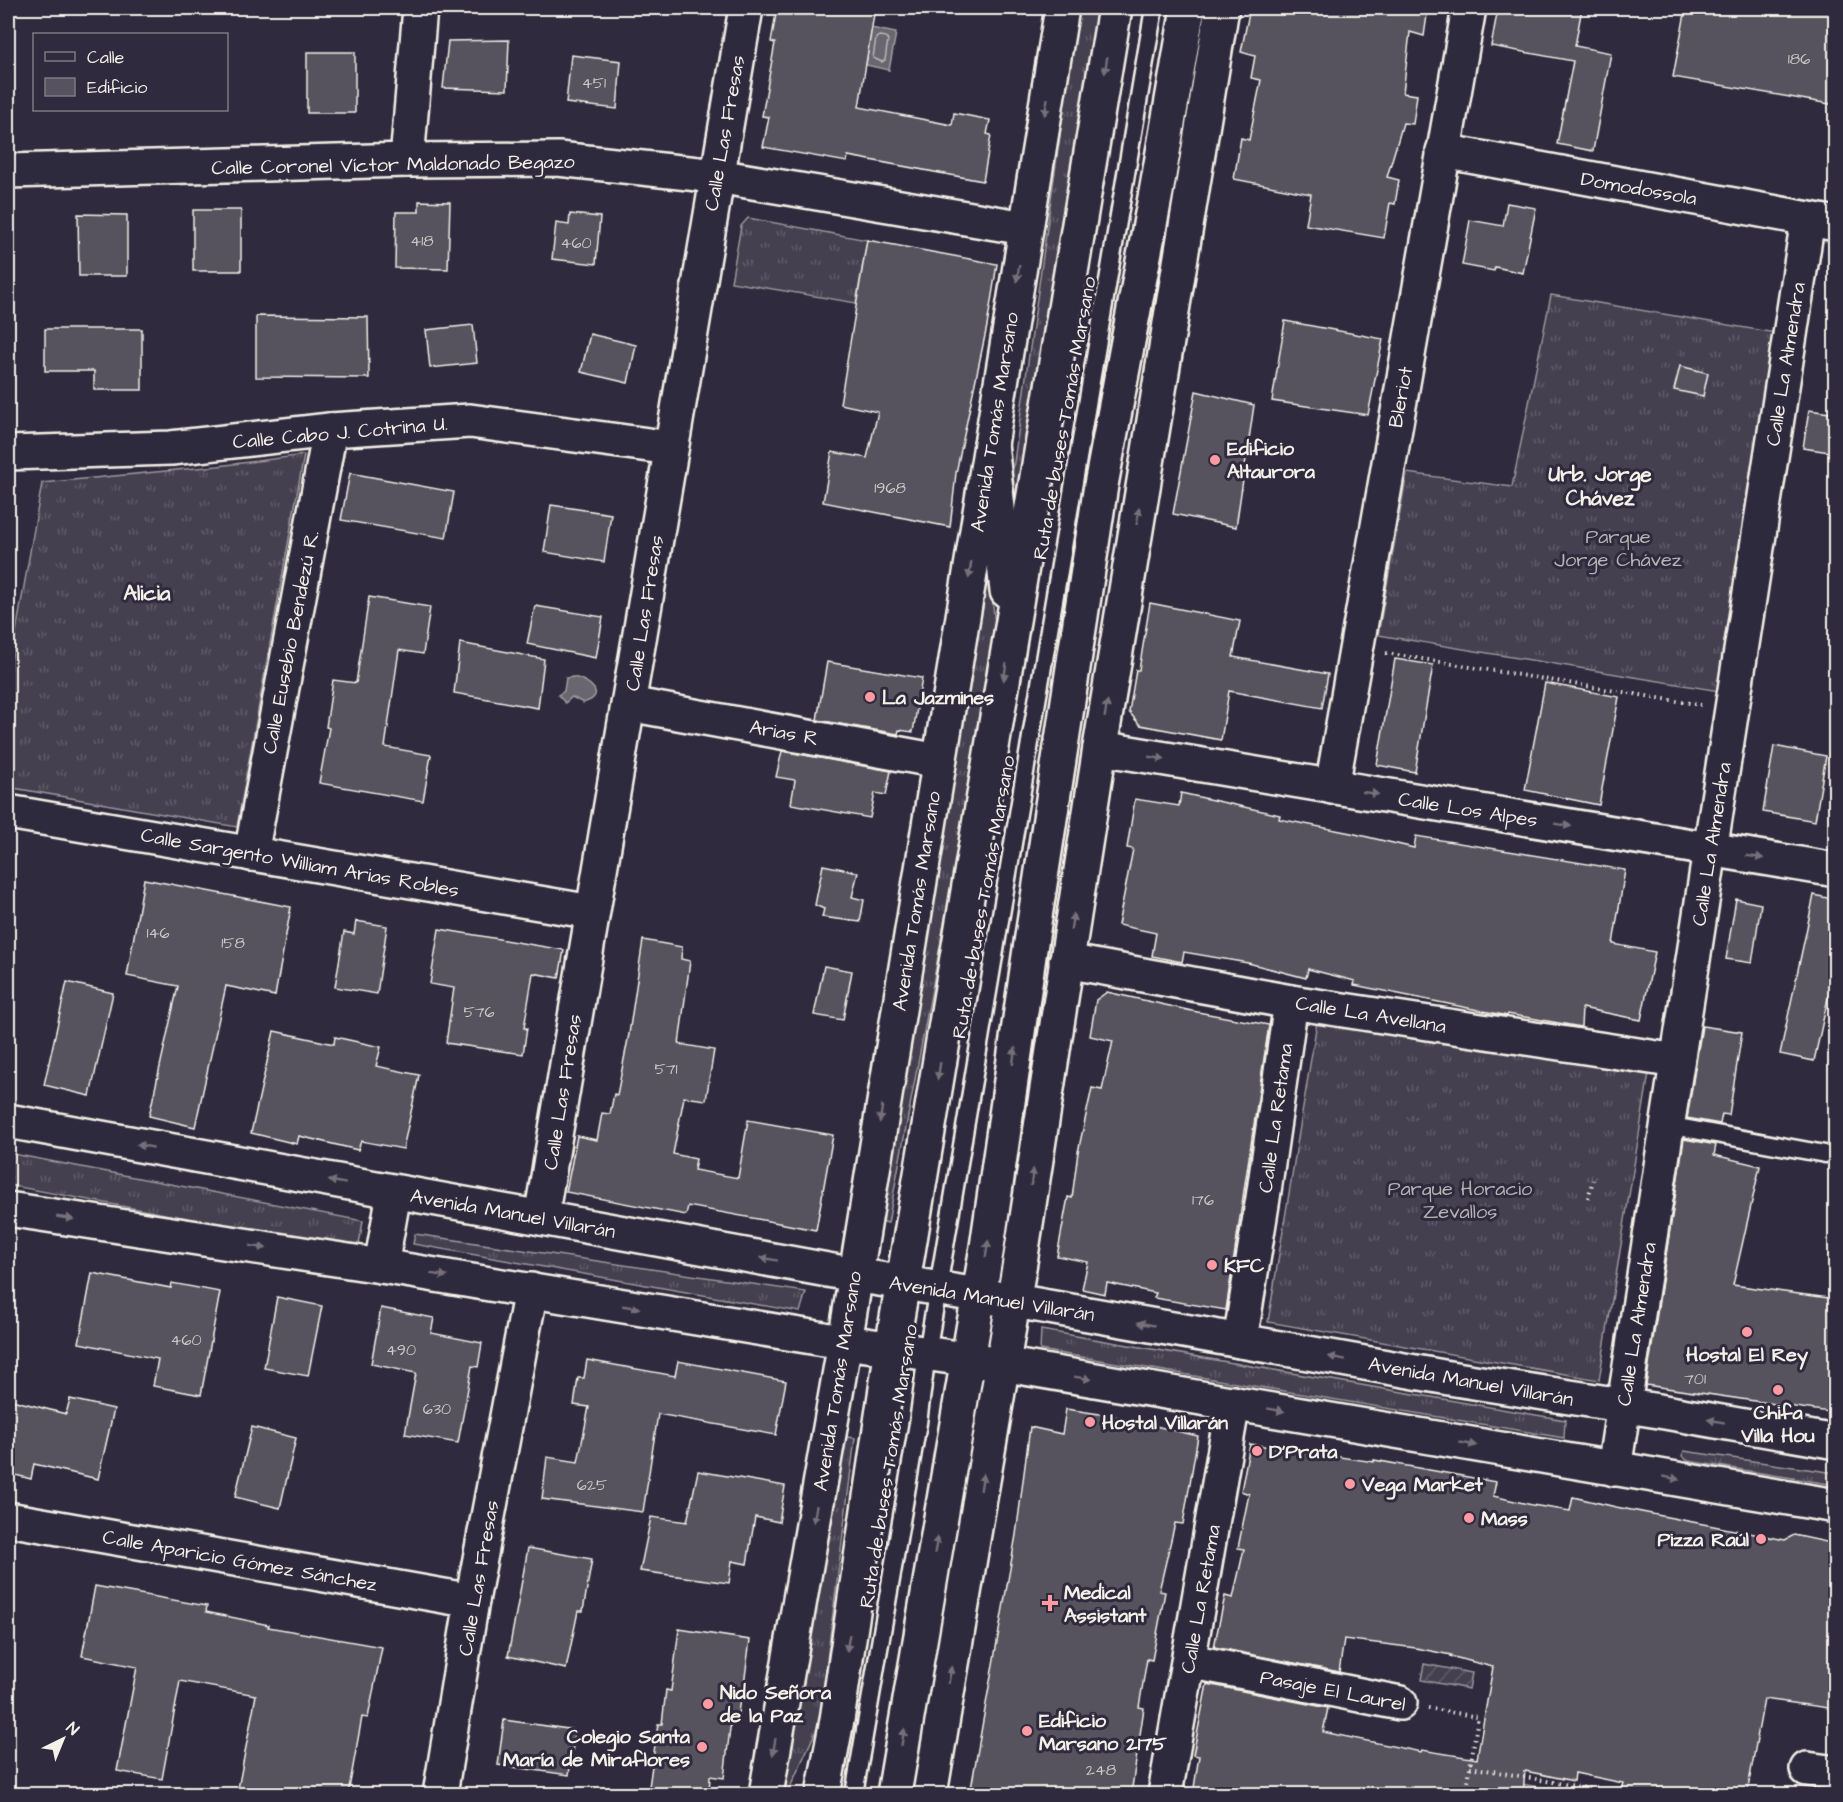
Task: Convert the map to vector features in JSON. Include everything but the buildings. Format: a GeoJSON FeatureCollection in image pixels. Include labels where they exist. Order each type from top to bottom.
{"type":"FeatureCollection","features":[{"type":"Feature","properties":{"kind":"street"},"geometry":{"type":"LineString","coordinates":[[407,160],[420,8]]}},
{"type":"Feature","properties":{"kind":"street","name":"Calle Las Fresas"},"geometry":{"type":"LineString","coordinates":[[541,1218],[746,8]]}},
{"type":"Feature","properties":{"kind":"street","name":"Avenida Tomás Marsano"},"geometry":{"type":"LineString","coordinates":[[766,1794],[844,1342],[1062,8]]}},
{"type":"Feature","properties":{"kind":"street"},"geometry":{"type":"LineString","coordinates":[[824,1794],[892,1348],[1115,8]]}},
{"type":"Feature","properties":{"kind":"street"},"geometry":{"type":"LineString","coordinates":[[894,1794],[979,1295],[1101,485],[1188,8]]}},
{"type":"Feature","properties":{"kind":"street"},"geometry":{"type":"LineString","coordinates":[[930,1794],[1021,1256],[1100,748],[1222,8]]}},
{"type":"Feature","properties":{"kind":"street","name":"Bleriot"},"geometry":{"type":"LineString","coordinates":[[1332,787],[1469,8]]}},
{"type":"Feature","properties":{"kind":"street","name":"Domodossola"},"geometry":{"type":"LineString","coordinates":[[1443,152],[1822,221]]}},
{"type":"Feature","properties":{"kind":"street","name":"Calle Coronel Víctor Maldonado Begazo"},"geometry":{"type":"LineString","coordinates":[[8,171],[407,160],[558,159],[717,176],[1025,228]]}},
{"type":"Feature","properties":{"kind":"street","name":"Calle La Almendra"},"geometry":{"type":"LineString","coordinates":[[1614,1469],[1732,710],[1822,221]]}},
{"type":"Feature","properties":{"kind":"street","name":"Calle Cabo J. Cotrina U."},"geometry":{"type":"LineString","coordinates":[[8,453],[171,448],[330,430],[470,421],[670,448]]}},
{"type":"Feature","properties":{"kind":"street","name":"Calle Eusebio Bendezú R."},"geometry":{"type":"LineString","coordinates":[[251,854],[330,430]]}},
{"type":"Feature","properties":{"kind":"street"},"geometry":{"type":"LineString","coordinates":[[991,444],[1012,630]]}},
{"type":"Feature","properties":{"kind":"street","name":"Arias R"},"geometry":{"type":"LineString","coordinates":[[629,704],[939,761]]}},
{"type":"Feature","properties":{"kind":"street","name":"Calle Los Alpes"},"geometry":{"type":"LineString","coordinates":[[1100,748],[1836,870]]}},
{"type":"Feature","properties":{"kind":"street","name":"Calle Sargento William Arias Robles"},"geometry":{"type":"LineString","coordinates":[[8,812],[592,912]]}},
{"type":"Feature","properties":{"kind":"street","name":"Calle La Avellana"},"geometry":{"type":"LineString","coordinates":[[1066,961],[1292,1002],[1677,1061]]}},
{"type":"Feature","properties":{"kind":"street","name":"Calle La Retama"},"geometry":{"type":"LineString","coordinates":[[1240,1341],[1292,1002]]}},
{"type":"Feature","properties":{"kind":"street","name":"Avenida Manuel Villarán"},"geometry":{"type":"LineString","coordinates":[[8,1121],[855,1275],[1449,1378],[1836,1442]]}},
{"type":"Feature","properties":{"kind":"street"},"geometry":{"type":"LineString","coordinates":[[381,1266],[394,1192]]}},
{"type":"Feature","properties":{"kind":"street"},"geometry":{"type":"LineString","coordinates":[[8,1209],[381,1266],[844,1342],[1001,1364],[1836,1506]]}},
{"type":"Feature","properties":{"kind":"street","name":"Calle Las Fresas"},"geometry":{"type":"LineString","coordinates":[[440,1794],[472,1601],[531,1290]]}},
{"type":"Feature","properties":{"kind":"street","name":"Calle La Retama"},"geometry":{"type":"LineString","coordinates":[[1166,1794],[1233,1403]]}},
{"type":"Feature","properties":{"kind":"street","name":"Calle Aparicio Gómez Sánchez"},"geometry":{"type":"LineString","coordinates":[[8,1519],[472,1601]]}},
{"type":"Feature","properties":{"kind":"street","name":"Pasaje El Laurel"},"geometry":{"type":"LineString","coordinates":[[1189,1661],[1400,1703]]}},
{"type":"Feature","properties":{"kind":"street"},"geometry":{"type":"LineString","coordinates":[[802,1794],[837,1719]]}},
{"type":"Feature","properties":{"kind":"lane","name":"Ruta de buses Tomás Marsano"},"geometry":{"type":"LineString","coordinates":[[854,1794],[1154,8]]}},
{"type":"Feature","properties":{"kind":"lane"},"geometry":{"type":"LineString","coordinates":[[1667,1125],[1825,1154]]}},
{"type":"Feature","properties":{"kind":"path"},"geometry":{"type":"LineString","coordinates":[[1356,648],[1732,710]]}},
{"type":"Feature","properties":{"kind":"path"},"geometry":{"type":"LineString","coordinates":[[1588,1198],[1593,1180]]}},
{"type":"Feature","properties":{"kind":"path","name":"Pasaje El Laurel"},"geometry":{"type":"LineString","coordinates":[[1400,1703],[1478,1717],[1470,1767]]}},
{"type":"Feature","properties":{"kind":"path"},"geometry":{"type":"LineString","coordinates":[[1466,1794],[1470,1767],[1617,1794]]}},
{"type":"Feature","properties":{"kind":"green space"},"geometry":{"type":"Polygon","coordinates":[[[1078,8],[1101,8],[1016,512],[1007,511],[1078,8]]]}},
{"type":"Feature","properties":{"kind":"green space"},"geometry":{"type":"Polygon","coordinates":[[[748,218],[867,240],[856,303],[731,282],[741,226],[748,218]]]}},
{"type":"Feature","properties":{"kind":"green space","name":"Parque Jorge Chávez"},"geometry":{"type":"Polygon","coordinates":[[[1551,295],[1776,333],[1719,691],[1378,635],[1407,473],[1512,487],[1551,295]]]}},
{"type":"Feature","properties":{"kind":"green space"},"geometry":{"type":"Polygon","coordinates":[[[304,455],[237,827],[8,787],[8,678],[42,483],[304,455]]]}},
{"type":"Feature","properties":{"kind":"green space"},"geometry":{"type":"Polygon","coordinates":[[[987,551],[997,643],[888,1223],[875,1220],[987,551]]]}},
{"type":"Feature","properties":{"kind":"green space","name":"Parque Horacio Zevallos"},"geometry":{"type":"Polygon","coordinates":[[[1317,1022],[1649,1073],[1599,1380],[1268,1322],[1317,1022]]]}},
{"type":"Feature","properties":{"kind":"green space"},"geometry":{"type":"Polygon","coordinates":[[[8,1153],[363,1221],[358,1250],[8,1185],[8,1153]]]}},
{"type":"Feature","properties":{"kind":"green space"},"geometry":{"type":"Polygon","coordinates":[[[415,1234],[806,1292],[800,1312],[413,1244],[415,1234]]]}},
{"type":"Feature","properties":{"kind":"green space"},"geometry":{"type":"Polygon","coordinates":[[[1041,1330],[1565,1420],[1564,1438],[1040,1350],[1041,1330]]]}},
{"type":"Feature","properties":{"kind":"green space"},"geometry":{"type":"Polygon","coordinates":[[[839,1436],[855,1438],[819,1724],[787,1794],[778,1794],[839,1436]]]}},
{"type":"Feature","properties":{"kind":"green space"},"geometry":{"type":"Polygon","coordinates":[[[1684,1451],[1835,1473],[1835,1485],[1688,1461],[1682,1456],[1684,1451]]]}},
{"type":"Feature","properties":{"kind":"green space"},"geometry":{"type":"Polygon","coordinates":[[[1424,1664],[1472,1673],[1469,1689],[1421,1680],[1424,1664]]]}},
{"type":"Feature","properties":{"kind":"green space"},"geometry":{"type":"Polygon","coordinates":[[[1480,1777],[1580,1794],[1477,1794],[1480,1777]]]}},
{"type":"Feature","properties":{"kind":"water"},"geometry":{"type":"Polygon","coordinates":[[[871,28],[896,33],[889,70],[866,65],[871,28]]]}},
{"type":"Feature","properties":{"kind":"water"},"geometry":{"type":"Polygon","coordinates":[[[573,677],[585,681],[594,688],[594,696],[590,700],[583,703],[572,697],[565,703],[558,695],[564,691],[566,678],[573,677]]]}},
{"type":"Feature","properties":{"kind":"place","name":"Edificio Altaurora"},"geometry":{"type":"Point","coordinates":[1215,460]}},
{"type":"Feature","properties":{"kind":"place","name":"La Jazmines"},"geometry":{"type":"Point","coordinates":[870,697]}},
{"type":"Feature","properties":{"kind":"place","name":"KFC"},"geometry":{"type":"Point","coordinates":[1212,1265]}},
{"type":"Feature","properties":{"kind":"place","name":"Hostal El Rey"},"geometry":{"type":"Point","coordinates":[1747,1332]}},
{"type":"Feature","properties":{"kind":"place","name":"Chifa Villa Hou"},"geometry":{"type":"Point","coordinates":[1778,1390]}},
{"type":"Feature","properties":{"kind":"place","name":"Hostal Villarán"},"geometry":{"type":"Point","coordinates":[1090,1422]}},
{"type":"Feature","properties":{"kind":"place","name":"D'Prata"},"geometry":{"type":"Point","coordinates":[1257,1451]}},
{"type":"Feature","properties":{"kind":"place","name":"Vega Market"},"geometry":{"type":"Point","coordinates":[1350,1484]}},
{"type":"Feature","properties":{"kind":"place","name":"Mass"},"geometry":{"type":"Point","coordinates":[1469,1518]}},
{"type":"Feature","properties":{"kind":"place","name":"Pizza Raúl"},"geometry":{"type":"Point","coordinates":[1761,1539]}},
{"type":"Feature","properties":{"kind":"place","name":"Medical Assistant"},"geometry":{"type":"Point","coordinates":[1050,1603]}},
{"type":"Feature","properties":{"kind":"place","name":"Nido Señora de la Paz"},"geometry":{"type":"Point","coordinates":[708,1704]}},
{"type":"Feature","properties":{"kind":"place","name":"Edificio Marsano 2175"},"geometry":{"type":"Point","coordinates":[1027,1731]}},
{"type":"Feature","properties":{"kind":"place","name":"Colegio Santa María de Miraflores"},"geometry":{"type":"Point","coordinates":[702,1747]}},
{"type":"Feature","properties":{"kind":"district","name":"Urb. Jorge Chávez"},"geometry":{"type":"Point","coordinates":[1600,486]}},
{"type":"Feature","properties":{"kind":"district","name":"Alicia"},"geometry":{"type":"Point","coordinates":[147,593]}}]}
